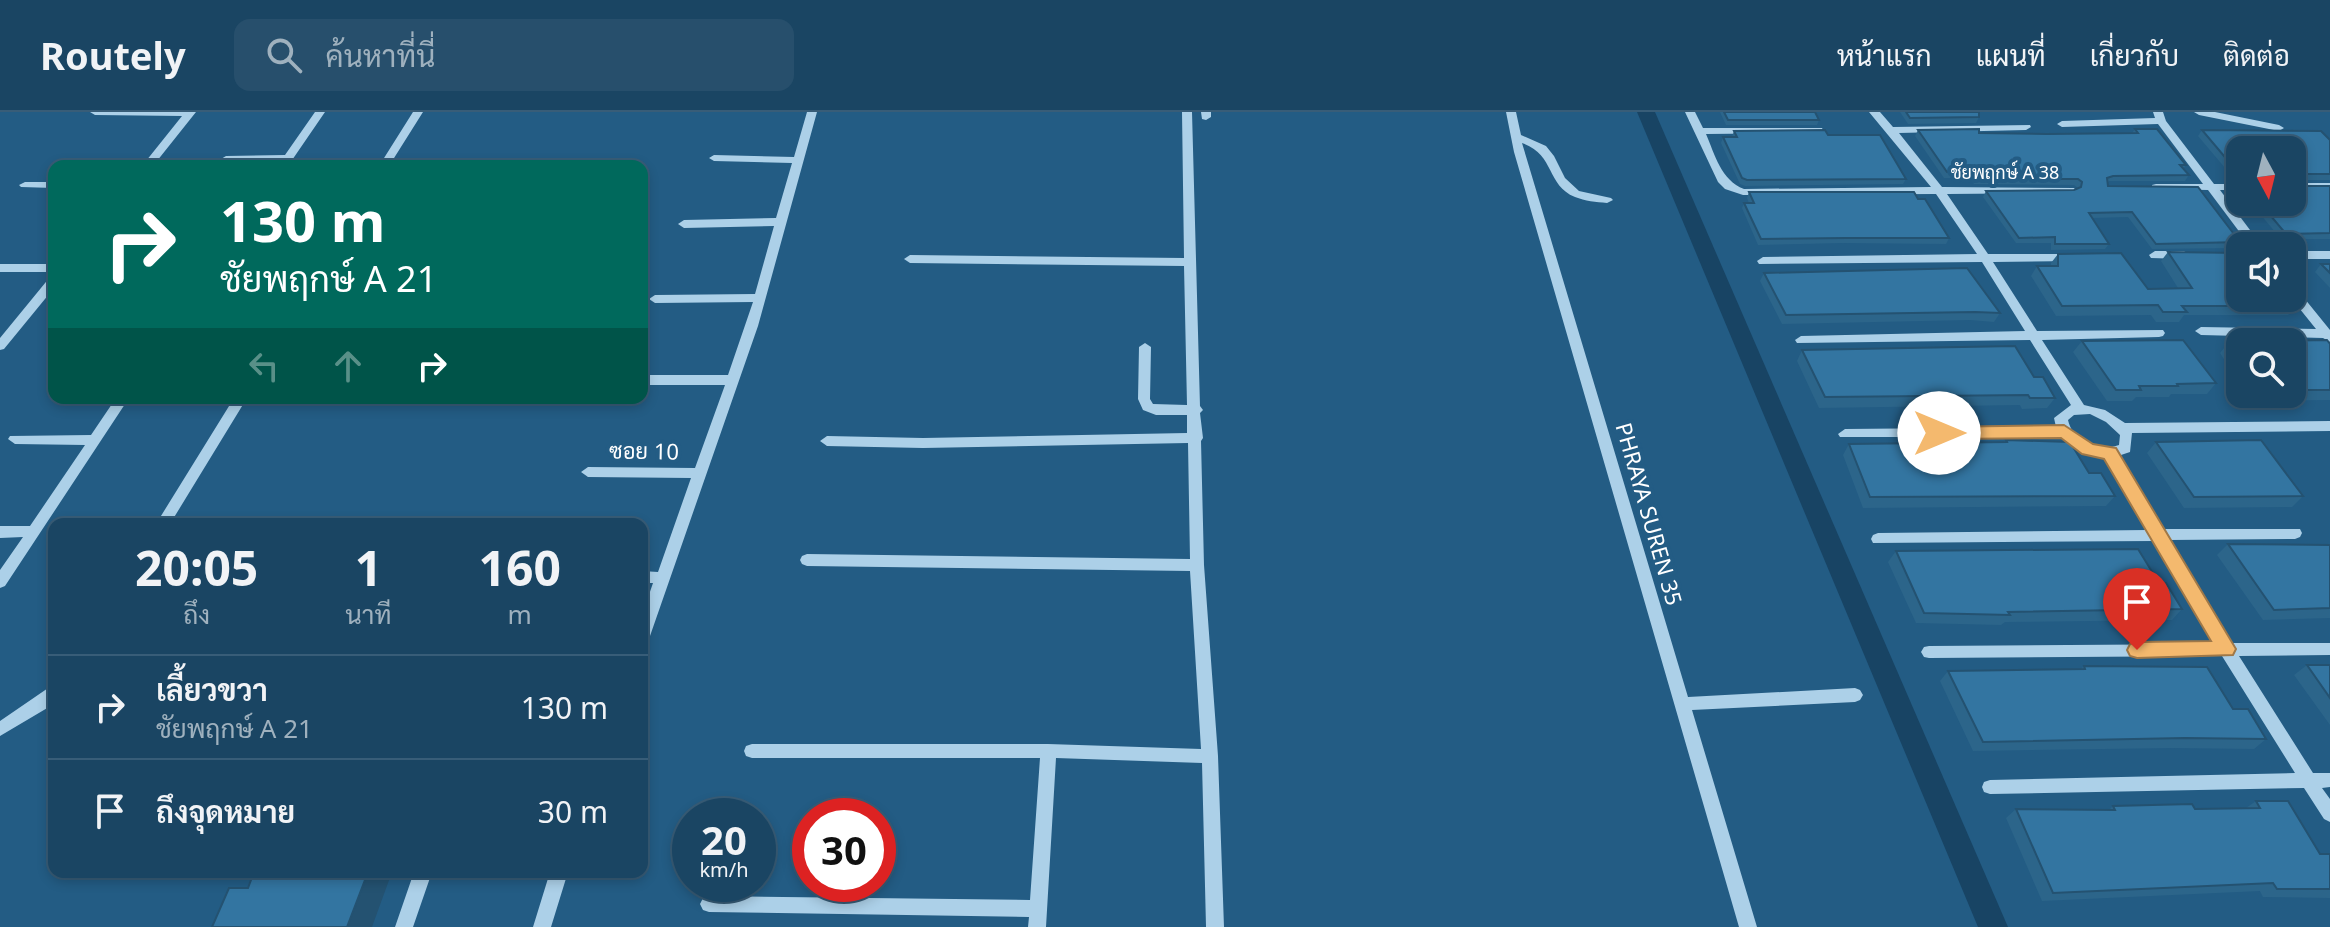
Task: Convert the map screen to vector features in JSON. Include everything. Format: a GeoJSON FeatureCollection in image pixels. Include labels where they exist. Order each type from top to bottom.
{"type":"FeatureCollection","features":[{"type":"Feature","properties":{"kind":"street"},"geometry":{"type":"LineString","coordinates":[[95,112],[191,113]]}},
{"type":"Feature","properties":{"kind":"street"},"geometry":{"type":"LineString","coordinates":[[287,160],[320,112]]}},
{"type":"Feature","properties":{"kind":"street"},"geometry":{"type":"LineString","coordinates":[[388,160],[418,112]]}},
{"type":"Feature","properties":{"kind":"street"},"geometry":{"type":"LineString","coordinates":[[648,619],[759,298],[812,112]]}},
{"type":"Feature","properties":{"kind":"street"},"geometry":{"type":"LineString","coordinates":[[1187,112],[1189,262],[1196,410],[1197,565],[1210,756],[1215,927]]}},
{"type":"Feature","properties":{"kind":"street","name":"PHRAYA SUREN 35"},"geometry":{"type":"LineString","coordinates":[[1511,112],[1748,927]]}},
{"type":"Feature","properties":{"kind":"street","name":"ชัยพฤกษ์ A 38"},"geometry":{"type":"LineString","coordinates":[[1690,112],[1722,180],[1729,187],[1743,192],[2070,190]]}},
{"type":"Feature","properties":{"kind":"street"},"geometry":{"type":"LineString","coordinates":[[1874,112],[1894,130],[1939,191],[2080,409]]}},
{"type":"Feature","properties":{"kind":"street"},"geometry":{"type":"LineString","coordinates":[[2199,112],[2279,128]]}},
{"type":"Feature","properties":{"kind":"street"},"geometry":{"type":"LineString","coordinates":[[152,160],[191,113]]}},
{"type":"Feature","properties":{"kind":"street"},"geometry":{"type":"LineString","coordinates":[[2062,124],[2159,117],[2246,232]]}},
{"type":"Feature","properties":{"kind":"street"},"geometry":{"type":"LineString","coordinates":[[1894,130],[2026,127]]}},
{"type":"Feature","properties":{"kind":"street"},"geometry":{"type":"LineString","coordinates":[[1699,131],[1822,130]]}},
{"type":"Feature","properties":{"kind":"street"},"geometry":{"type":"LineString","coordinates":[[1516,137],[1531,141],[1548,152],[1563,183],[1571,191],[1607,200]]}},
{"type":"Feature","properties":{"kind":"street"},"geometry":{"type":"LineString","coordinates":[[714,158],[799,160]]}},
{"type":"Feature","properties":{"kind":"street"},"geometry":{"type":"LineString","coordinates":[[226,159],[246,160]]}},
{"type":"Feature","properties":{"kind":"street"},"geometry":{"type":"LineString","coordinates":[[25,185],[48,185]]}},
{"type":"Feature","properties":{"kind":"street"},"geometry":{"type":"LineString","coordinates":[[2306,186],[2330,186]]}},
{"type":"Feature","properties":{"kind":"street"},"geometry":{"type":"LineString","coordinates":[[2140,187],[2226,187]]}},
{"type":"Feature","properties":{"kind":"street"},"geometry":{"type":"LineString","coordinates":[[684,224],[781,222]]}},
{"type":"Feature","properties":{"kind":"street"},"geometry":{"type":"LineString","coordinates":[[2155,255],[2197,255]]}},
{"type":"Feature","properties":{"kind":"street"},"geometry":{"type":"LineString","coordinates":[[2306,255],[2330,255]]}},
{"type":"Feature","properties":{"kind":"street"},"geometry":{"type":"LineString","coordinates":[[1763,261],[1985,260],[2087,256]]}},
{"type":"Feature","properties":{"kind":"street"},"geometry":{"type":"LineString","coordinates":[[910,259],[1189,262]]}},
{"type":"Feature","properties":{"kind":"street"},"geometry":{"type":"LineString","coordinates":[[0,268],[48,268]]}},
{"type":"Feature","properties":{"kind":"street"},"geometry":{"type":"LineString","coordinates":[[0,346],[48,287]]}},
{"type":"Feature","properties":{"kind":"street"},"geometry":{"type":"LineString","coordinates":[[655,299],[759,298]]}},
{"type":"Feature","properties":{"kind":"street"},"geometry":{"type":"LineString","coordinates":[[2306,308],[2329,336]]}},
{"type":"Feature","properties":{"kind":"street"},"geometry":{"type":"LineString","coordinates":[[2201,331],[2329,336]]}},
{"type":"Feature","properties":{"kind":"street"},"geometry":{"type":"LineString","coordinates":[[1801,340],[2159,333]]}},
{"type":"Feature","properties":{"kind":"street"},"geometry":{"type":"LineString","coordinates":[[1145,347],[1144,399],[1148,407],[1156,410],[1196,410]]}},
{"type":"Feature","properties":{"kind":"street"},"geometry":{"type":"LineString","coordinates":[[648,380],[732,380]]}},
{"type":"Feature","properties":{"kind":"street"},"geometry":{"type":"LineString","coordinates":[[0,582],[119,404]]}},
{"type":"Feature","properties":{"kind":"street"},"geometry":{"type":"LineString","coordinates":[[167,518],[237,404]]}},
{"type":"Feature","properties":{"kind":"street"},"geometry":{"type":"LineString","coordinates":[[1845,434],[2064,432],[2089,450],[2109,453],[2125,448],[2127,435],[2108,416],[2080,409],[2071,410],[2061,418],[2064,432]]}},
{"type":"Feature","properties":{"kind":"street"},"geometry":{"type":"LineString","coordinates":[[2122,428],[2330,426]]}},
{"type":"Feature","properties":{"kind":"street"},"geometry":{"type":"LineString","coordinates":[[827,441],[923,443],[1196,438]]}},
{"type":"Feature","properties":{"kind":"street"},"geometry":{"type":"LineString","coordinates":[[15,439],[94,440]]}},
{"type":"Feature","properties":{"kind":"street"},"geometry":{"type":"LineString","coordinates":[[2109,453],[2226,649],[2330,814]]}},
{"type":"Feature","properties":{"kind":"street","name":"ซอย 10"},"geometry":{"type":"LineString","coordinates":[[588,472],[700,473]]}},
{"type":"Feature","properties":{"kind":"street"},"geometry":{"type":"LineString","coordinates":[[0,532],[34,531]]}},
{"type":"Feature","properties":{"kind":"street"},"geometry":{"type":"LineString","coordinates":[[1878,539],[2295,533]]}},
{"type":"Feature","properties":{"kind":"street"},"geometry":{"type":"LineString","coordinates":[[807,560],[1197,565]]}},
{"type":"Feature","properties":{"kind":"street"},"geometry":{"type":"LineString","coordinates":[[648,577],[663,578]]}},
{"type":"Feature","properties":{"kind":"street"},"geometry":{"type":"LineString","coordinates":[[1929,652],[2330,649]]}},
{"type":"Feature","properties":{"kind":"street"},"geometry":{"type":"LineString","coordinates":[[1682,704],[1855,695]]}},
{"type":"Feature","properties":{"kind":"street"},"geometry":{"type":"LineString","coordinates":[[0,729],[48,697]]}},
{"type":"Feature","properties":{"kind":"street"},"geometry":{"type":"LineString","coordinates":[[752,751],[1048,751],[1210,756]]}},
{"type":"Feature","properties":{"kind":"street"},"geometry":{"type":"LineString","coordinates":[[709,904],[1037,918],[1048,751]]}},
{"type":"Feature","properties":{"kind":"street"},"geometry":{"type":"LineString","coordinates":[[1990,787],[2330,780]]}},
{"type":"Feature","properties":{"kind":"street"},"geometry":{"type":"LineString","coordinates":[[404,927],[421,878]]}},
{"type":"Feature","properties":{"kind":"street"},"geometry":{"type":"LineString","coordinates":[[542,927],[557,878]]}},
{"type":"Feature","properties":{"kind":"building"},"geometry":{"type":"Polygon","coordinates":[[[1724,112],[1815,112],[1819,120],[1728,120],[1724,112]]]}},
{"type":"Feature","properties":{"kind":"building"},"geometry":{"type":"Polygon","coordinates":[[[1906,112],[1979,112],[1979,117],[1910,118],[1906,112]]]}},
{"type":"Feature","properties":{"kind":"building"},"geometry":{"type":"Polygon","coordinates":[[[1979,129],[1979,133],[2047,134],[2138,133],[2135,129],[2157,129],[2186,165],[2180,165],[2189,175],[2113,176],[2107,178],[2108,186],[2198,187],[2232,232],[2226,232],[2226,242],[2156,244],[2132,212],[2089,213],[2109,244],[2055,244],[2055,237],[2019,238],[1986,191],[2074,190],[2081,187],[2082,182],[2078,179],[1978,179],[1973,172],[1947,172],[1918,130],[1979,129]]]}},
{"type":"Feature","properties":{"kind":"building"},"geometry":{"type":"Polygon","coordinates":[[[1825,130],[1828,135],[1880,135],[1906,179],[1747,180],[1742,178],[1723,137],[1737,137],[1734,131],[1825,130]]]}},
{"type":"Feature","properties":{"kind":"building"},"geometry":{"type":"Polygon","coordinates":[[[2202,130],[2321,131],[2330,140],[2330,174],[2306,174],[2306,136],[2226,136],[2226,158],[2202,130]]]}},
{"type":"Feature","properties":{"kind":"building"},"geometry":{"type":"Polygon","coordinates":[[[2306,186],[2330,186],[2330,233],[2284,232],[2271,216],[2306,216],[2306,186]]]}},
{"type":"Feature","properties":{"kind":"building"},"geometry":{"type":"Polygon","coordinates":[[[1749,192],[1914,192],[1918,199],[1925,199],[1949,238],[1761,239],[1744,203],[1754,203],[1749,192]]]}},
{"type":"Feature","properties":{"kind":"building"},"geometry":{"type":"Polygon","coordinates":[[[2168,252],[2226,253],[2226,306],[2182,306],[2187,312],[2163,312],[2158,305],[2062,306],[2037,266],[2058,266],[2058,254],[2121,253],[2148,289],[2192,288],[2168,252]]]}},
{"type":"Feature","properties":{"kind":"building"},"geometry":{"type":"Polygon","coordinates":[[[2321,264],[2330,264],[2330,273],[2321,264]]]}},
{"type":"Feature","properties":{"kind":"building"},"geometry":{"type":"Polygon","coordinates":[[[1967,268],[2000,313],[1786,315],[1764,273],[1967,268]]]}},
{"type":"Feature","properties":{"kind":"building"},"geometry":{"type":"Polygon","coordinates":[[[2183,340],[2216,383],[2116,390],[2082,341],[2183,340]]]}},
{"type":"Feature","properties":{"kind":"building"},"geometry":{"type":"Polygon","coordinates":[[[2306,340],[2327,340],[2330,344],[2330,390],[2306,390],[2306,340]]]}},
{"type":"Feature","properties":{"kind":"building"},"geometry":{"type":"Polygon","coordinates":[[[2015,346],[2034,377],[2043,377],[2055,398],[2030,398],[2028,395],[1825,397],[1802,350],[2015,346]]]}},
{"type":"Feature","properties":{"kind":"building"},"geometry":{"type":"Polygon","coordinates":[[[2261,440],[2303,496],[2194,497],[2156,442],[2261,440]]]}},
{"type":"Feature","properties":{"kind":"building"},"geometry":{"type":"Polygon","coordinates":[[[2007,442],[2070,442],[2089,473],[2101,473],[2115,496],[1870,497],[1849,444],[2007,442]]]}},
{"type":"Feature","properties":{"kind":"building"},"geometry":{"type":"Polygon","coordinates":[[[2228,544],[2330,545],[2330,608],[2274,610],[2228,544]]]}},
{"type":"Feature","properties":{"kind":"building"},"geometry":{"type":"Polygon","coordinates":[[[2138,549],[2159,583],[2166,583],[2182,609],[2008,612],[2010,615],[1924,613],[1896,551],[2138,549]]]}},
{"type":"Feature","properties":{"kind":"building"},"geometry":{"type":"Polygon","coordinates":[[[2307,665],[2330,665],[2330,698],[2307,665]]]}},
{"type":"Feature","properties":{"kind":"building"},"geometry":{"type":"Polygon","coordinates":[[[2084,666],[2207,667],[2233,709],[2248,709],[2266,739],[1983,742],[1948,671],[2085,669],[2084,666]]]}},
{"type":"Feature","properties":{"kind":"building"},"geometry":{"type":"Polygon","coordinates":[[[2256,801],[2288,801],[2320,854],[2330,854],[2330,889],[2277,889],[2273,883],[2053,893],[2016,809],[2115,810],[2113,806],[2192,804],[2195,809],[2260,808],[2256,801]]]}},
{"type":"Feature","properties":{"kind":"building"},"geometry":{"type":"Polygon","coordinates":[[[252,878],[366,878],[347,927],[212,927],[229,888],[248,888],[252,878]]]}},
{"type":"Feature","properties":{"kind":"waterway"},"geometry":{"type":"LineString","coordinates":[[1646,112],[1993,927]]}},
{"type":"Feature","properties":{"kind":"route"},"geometry":{"type":"LineString","coordinates":[[1939,433],[2064,432],[2089,450],[2109,453],[2226,649],[2137,650]]}}]}
